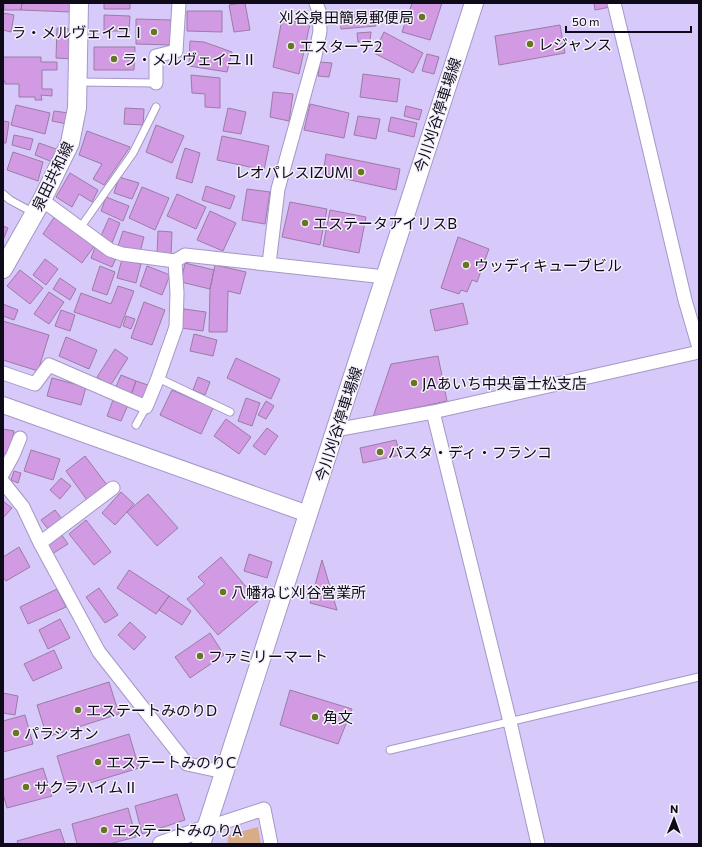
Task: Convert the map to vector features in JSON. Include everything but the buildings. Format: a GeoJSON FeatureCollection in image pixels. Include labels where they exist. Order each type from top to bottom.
{"type":"FeatureCollection","features":[{"type":"Feature","properties":{"kind":"main road","name":"泉田共和線"},"geometry":{"type":"LineString","coordinates":[[3,269],[38,206],[70,143],[77,108],[79,3]]}},
{"type":"Feature","properties":{"kind":"main road","name":"今川刈谷停車場線"},"geometry":{"type":"LineString","coordinates":[[204,836],[474,3]]}},
{"type":"Feature","properties":{"kind":"street"},"geometry":{"type":"LineString","coordinates":[[156,83],[156,56],[176,51],[179,3]]}},
{"type":"Feature","properties":{"kind":"street"},"geometry":{"type":"LineString","coordinates":[[269,264],[278,189],[315,56],[320,31],[319,11],[316,3]]}},
{"type":"Feature","properties":{"kind":"street"},"geometry":{"type":"LineString","coordinates":[[614,3],[685,300],[699,348]]}},
{"type":"Feature","properties":{"kind":"street"},"geometry":{"type":"LineString","coordinates":[[38,206],[80,228],[110,250],[122,254],[175,261],[185,255],[385,277]]}},
{"type":"Feature","properties":{"kind":"street"},"geometry":{"type":"LineString","coordinates":[[3,373],[35,386],[49,365],[146,407],[176,327],[177,293],[175,261]]}},
{"type":"Feature","properties":{"kind":"street"},"geometry":{"type":"LineString","coordinates":[[335,430],[433,412],[699,352]]}},
{"type":"Feature","properties":{"kind":"street"},"geometry":{"type":"LineString","coordinates":[[3,405],[308,514]]}},
{"type":"Feature","properties":{"kind":"street"},"geometry":{"type":"LineString","coordinates":[[433,412],[510,722],[538,844]]}},
{"type":"Feature","properties":{"kind":"street"},"geometry":{"type":"LineString","coordinates":[[3,473],[20,438]]}},
{"type":"Feature","properties":{"kind":"street"},"geometry":{"type":"LineString","coordinates":[[3,482],[23,507],[40,544],[98,652],[187,764],[224,772]]}},
{"type":"Feature","properties":{"kind":"street"},"geometry":{"type":"LineString","coordinates":[[40,544],[113,488]]}},
{"type":"Feature","properties":{"kind":"street"},"geometry":{"type":"LineString","coordinates":[[162,844],[204,836],[264,809],[271,844]]}},
{"type":"Feature","properties":{"kind":"lane"},"geometry":{"type":"LineString","coordinates":[[78,82],[156,83]]}},
{"type":"Feature","properties":{"kind":"lane"},"geometry":{"type":"LineString","coordinates":[[80,228],[133,153],[156,107]]}},
{"type":"Feature","properties":{"kind":"lane"},"geometry":{"type":"LineString","coordinates":[[3,194],[10,200],[38,206]]}},
{"type":"Feature","properties":{"kind":"lane"},"geometry":{"type":"LineString","coordinates":[[158,378],[230,412]]}},
{"type":"Feature","properties":{"kind":"lane"},"geometry":{"type":"LineString","coordinates":[[136,425],[146,407]]}},
{"type":"Feature","properties":{"kind":"lane"},"geometry":{"type":"LineString","coordinates":[[390,750],[699,677]]}},
{"type":"Feature","properties":{"kind":"shaded area"},"geometry":{"type":"Polygon","coordinates":[[[258,827],[261,844],[227,844],[229,835],[258,827]]]}},
{"type":"Feature","properties":{"kind":"place","name":"刈谷泉田簡易郵便局"},"geometry":{"type":"Point","coordinates":[422,17]}},
{"type":"Feature","properties":{"kind":"place","name":"ラ・メルヴェイユⅠ"},"geometry":{"type":"Point","coordinates":[154,32]}},
{"type":"Feature","properties":{"kind":"place","name":"レジャンス"},"geometry":{"type":"Point","coordinates":[530,44]}},
{"type":"Feature","properties":{"kind":"place","name":"エスターテ2"},"geometry":{"type":"Point","coordinates":[291,46]}},
{"type":"Feature","properties":{"kind":"place","name":"ラ・メルヴェイユⅡ"},"geometry":{"type":"Point","coordinates":[114,59]}},
{"type":"Feature","properties":{"kind":"place","name":"レオパレスIZUMI"},"geometry":{"type":"Point","coordinates":[361,172]}},
{"type":"Feature","properties":{"kind":"place","name":"エステータアイリスB"},"geometry":{"type":"Point","coordinates":[305,223]}},
{"type":"Feature","properties":{"kind":"place","name":"ウッディキューブビル"},"geometry":{"type":"Point","coordinates":[466,265]}},
{"type":"Feature","properties":{"kind":"place","name":"JAあいち中央富士松支店"},"geometry":{"type":"Point","coordinates":[414,383]}},
{"type":"Feature","properties":{"kind":"place","name":"パスタ・ディ・フランコ"},"geometry":{"type":"Point","coordinates":[380,452]}},
{"type":"Feature","properties":{"kind":"place","name":"八幡ねじ刈谷営業所"},"geometry":{"type":"Point","coordinates":[223,592]}},
{"type":"Feature","properties":{"kind":"place","name":"ファミリーマート"},"geometry":{"type":"Point","coordinates":[200,656]}},
{"type":"Feature","properties":{"kind":"place","name":"エステートみのりD"},"geometry":{"type":"Point","coordinates":[78,710]}},
{"type":"Feature","properties":{"kind":"place","name":"角文"},"geometry":{"type":"Point","coordinates":[315,717]}},
{"type":"Feature","properties":{"kind":"place","name":"パラシオン"},"geometry":{"type":"Point","coordinates":[16,733]}},
{"type":"Feature","properties":{"kind":"place","name":"エステートみのりC"},"geometry":{"type":"Point","coordinates":[98,762]}},
{"type":"Feature","properties":{"kind":"place","name":"サクラハイムⅡ"},"geometry":{"type":"Point","coordinates":[26,787]}},
{"type":"Feature","properties":{"kind":"place","name":"エステートみのりA"},"geometry":{"type":"Point","coordinates":[104,830]}}]}
